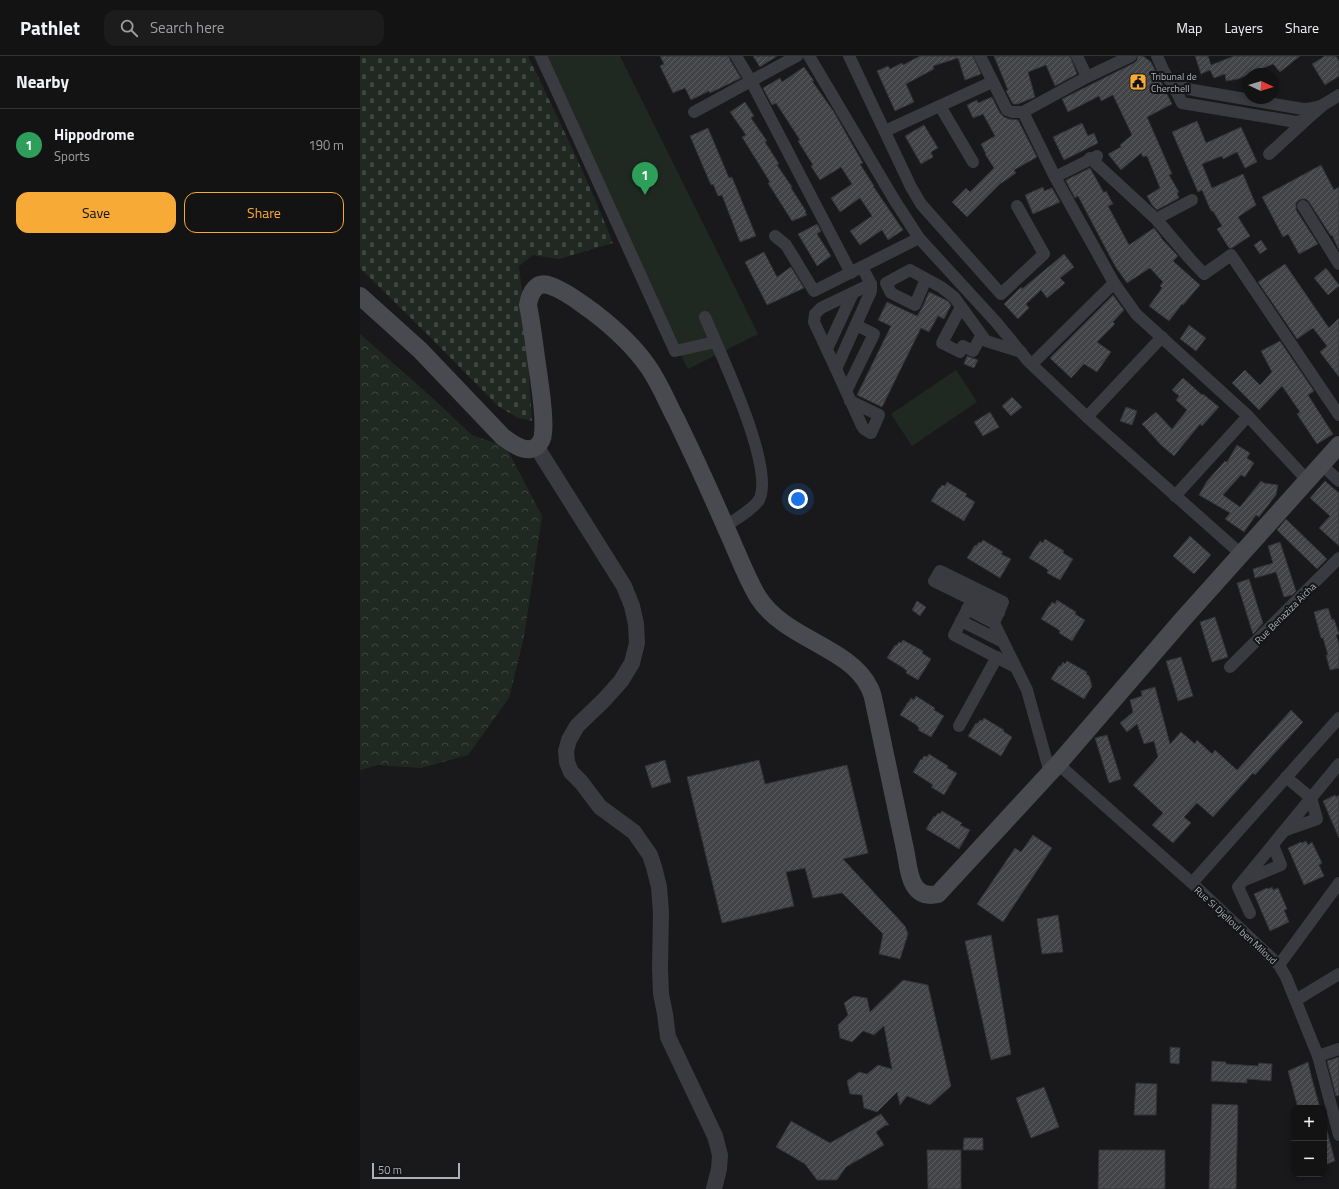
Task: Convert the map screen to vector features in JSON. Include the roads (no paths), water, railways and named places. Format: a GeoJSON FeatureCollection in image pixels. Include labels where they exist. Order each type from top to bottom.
{"type":"FeatureCollection","features":[{"type":"Feature","properties":{"kind":"main road"},"geometry":{"type":"LineString","coordinates":[[360,296],[420,350],[503,438],[522,449],[530,449],[536,446],[542,440],[543,432],[542,405],[528,305],[530,296],[535,288],[547,284],[556,287],[601,318],[630,345],[649,368],[658,383],[699,467],[747,575],[759,598],[774,616],[789,628],[834,653],[850,664],[869,687],[874,702],[906,854],[909,875],[913,886],[930,896],[938,894],[1054,768],[1183,619],[1306,480],[1339,445]]}},
{"type":"Feature","properties":{"kind":"street"},"geometry":{"type":"LineString","coordinates":[[541,56],[675,352],[715,342]]}},
{"type":"Feature","properties":{"kind":"street"},"geometry":{"type":"LineString","coordinates":[[736,56],[751,81],[851,273]]}},
{"type":"Feature","properties":{"kind":"street"},"geometry":{"type":"LineString","coordinates":[[694,112],[797,56]]}},
{"type":"Feature","properties":{"kind":"street"},"geometry":{"type":"LineString","coordinates":[[850,56],[884,131],[911,187],[921,204],[1001,294],[1044,254],[1017,206]]}},
{"type":"Feature","properties":{"kind":"street"},"geometry":{"type":"LineString","coordinates":[[980,56],[1007,110],[1012,112],[1022,112],[1087,77],[1131,56]]}},
{"type":"Feature","properties":{"kind":"street"},"geometry":{"type":"LineString","coordinates":[[1076,56],[1087,77]]}},
{"type":"Feature","properties":{"kind":"street"},"geometry":{"type":"LineString","coordinates":[[1157,56],[1164,73],[1172,83],[1182,103],[1296,122],[1306,120]]}},
{"type":"Feature","properties":{"kind":"street"},"geometry":{"type":"LineString","coordinates":[[811,57],[894,201],[919,238],[996,322],[1032,364],[1087,417],[1241,554]]}},
{"type":"Feature","properties":{"kind":"street"},"geometry":{"type":"LineString","coordinates":[[884,131],[992,82]]}},
{"type":"Feature","properties":{"kind":"street"},"geometry":{"type":"LineString","coordinates":[[1172,83],[1193,90],[1287,107],[1303,109],[1323,106]]}},
{"type":"Feature","properties":{"kind":"street"},"geometry":{"type":"LineString","coordinates":[[1269,154],[1306,120],[1339,95]]}},
{"type":"Feature","properties":{"kind":"street"},"geometry":{"type":"LineString","coordinates":[[940,106],[972,162]]}},
{"type":"Feature","properties":{"kind":"street"},"geometry":{"type":"LineString","coordinates":[[1022,112],[1055,177],[1114,283],[1136,314],[1248,416],[1306,480]]}},
{"type":"Feature","properties":{"kind":"street"},"geometry":{"type":"LineString","coordinates":[[1055,177],[1094,157],[1156,219],[1204,274],[1231,255],[1339,415]]}},
{"type":"Feature","properties":{"kind":"street"},"geometry":{"type":"LineString","coordinates":[[1156,219],[1192,200]]}},
{"type":"Feature","properties":{"kind":"street"},"geometry":{"type":"LineString","coordinates":[[1303,206],[1339,264]]}},
{"type":"Feature","properties":{"kind":"street"},"geometry":{"type":"LineString","coordinates":[[775,236],[786,245],[814,291],[919,238]]}},
{"type":"Feature","properties":{"kind":"street"},"geometry":{"type":"LineString","coordinates":[[836,369],[871,291],[871,284],[862,267]]}},
{"type":"Feature","properties":{"kind":"street"},"geometry":{"type":"LineString","coordinates":[[926,279],[954,297],[986,341],[1021,352]]}},
{"type":"Feature","properties":{"kind":"street"},"geometry":{"type":"LineString","coordinates":[[1032,364],[1114,283]]}},
{"type":"Feature","properties":{"kind":"street"},"geometry":{"type":"LineString","coordinates":[[856,326],[874,334],[848,396],[814,322],[815,314],[822,308],[871,284]]}},
{"type":"Feature","properties":{"kind":"street"},"geometry":{"type":"LineString","coordinates":[[827,349],[853,293]]}},
{"type":"Feature","properties":{"kind":"street"},"geometry":{"type":"LineString","coordinates":[[961,307],[942,343],[960,352],[963,346],[973,351],[981,336]]}},
{"type":"Feature","properties":{"kind":"street"},"geometry":{"type":"LineString","coordinates":[[705,317],[749,424],[755,442],[761,475],[762,488],[758,500],[738,518],[725,526]]}},
{"type":"Feature","properties":{"kind":"street"},"geometry":{"type":"LineString","coordinates":[[1087,417],[1162,337]]}},
{"type":"Feature","properties":{"kind":"street"},"geometry":{"type":"LineString","coordinates":[[1175,496],[1248,416]]}},
{"type":"Feature","properties":{"kind":"street"},"geometry":{"type":"LineString","coordinates":[[536,446],[624,586],[632,606],[636,624],[637,643],[632,663],[621,681],[577,726],[569,740],[566,750],[567,762],[571,772],[581,782],[600,807],[634,832],[650,855],[659,887],[661,912],[661,994],[668,1037],[715,1136],[720,1155],[719,1170],[714,1189]]}},
{"type":"Feature","properties":{"kind":"street"},"geometry":{"type":"LineString","coordinates":[[1321,464],[1339,481]]}},
{"type":"Feature","properties":{"kind":"street","name":"Rue Benaziza Aicha"},"geometry":{"type":"LineString","coordinates":[[1230,667],[1339,558]]}},
{"type":"Feature","properties":{"kind":"street"},"geometry":{"type":"LineString","coordinates":[[996,618],[970,604],[934,581],[940,571],[1003,602],[996,618],[1003,642],[1027,690],[1054,768]]}},
{"type":"Feature","properties":{"kind":"street"},"geometry":{"type":"LineString","coordinates":[[970,604],[954,635],[1015,667]]}},
{"type":"Feature","properties":{"kind":"street"},"geometry":{"type":"LineString","coordinates":[[961,621],[1003,642]]}},
{"type":"Feature","properties":{"kind":"street"},"geometry":{"type":"LineString","coordinates":[[959,726],[997,658]]}},
{"type":"Feature","properties":{"kind":"street"},"geometry":{"type":"LineString","coordinates":[[1192,883],[1339,718]]}},
{"type":"Feature","properties":{"kind":"street"},"geometry":{"type":"LineString","coordinates":[[1250,912],[1238,887],[1339,764]]}},
{"type":"Feature","properties":{"kind":"street","name":"Rue Si Djelloul ben Miloud"},"geometry":{"type":"LineString","coordinates":[[1054,768],[1192,883],[1279,965],[1296,1000],[1318,1056],[1339,1135]]}},
{"type":"Feature","properties":{"kind":"street"},"geometry":{"type":"LineString","coordinates":[[1284,830],[1317,819],[1311,798],[1286,777]]}},
{"type":"Feature","properties":{"kind":"street"},"geometry":{"type":"LineString","coordinates":[[1321,786],[1339,780]]}},
{"type":"Feature","properties":{"kind":"street"},"geometry":{"type":"LineString","coordinates":[[1243,880],[1281,865],[1273,845]]}},
{"type":"Feature","properties":{"kind":"street"},"geometry":{"type":"LineString","coordinates":[[1279,965],[1339,883]]}},
{"type":"Feature","properties":{"kind":"street"},"geometry":{"type":"LineString","coordinates":[[1296,1000],[1339,974]]}},
{"type":"Feature","properties":{"kind":"street"},"geometry":{"type":"LineString","coordinates":[[1318,1056],[1339,1049]]}},
{"type":"Feature","properties":{"kind":"place","name":"Tribunal de Cherchell"},"geometry":{"type":"Point","coordinates":[1138,82]}},
{"type":"Feature","properties":{"kind":"place","name":"Hippodrome"},"geometry":{"type":"Point","coordinates":[645,195]}}]}
